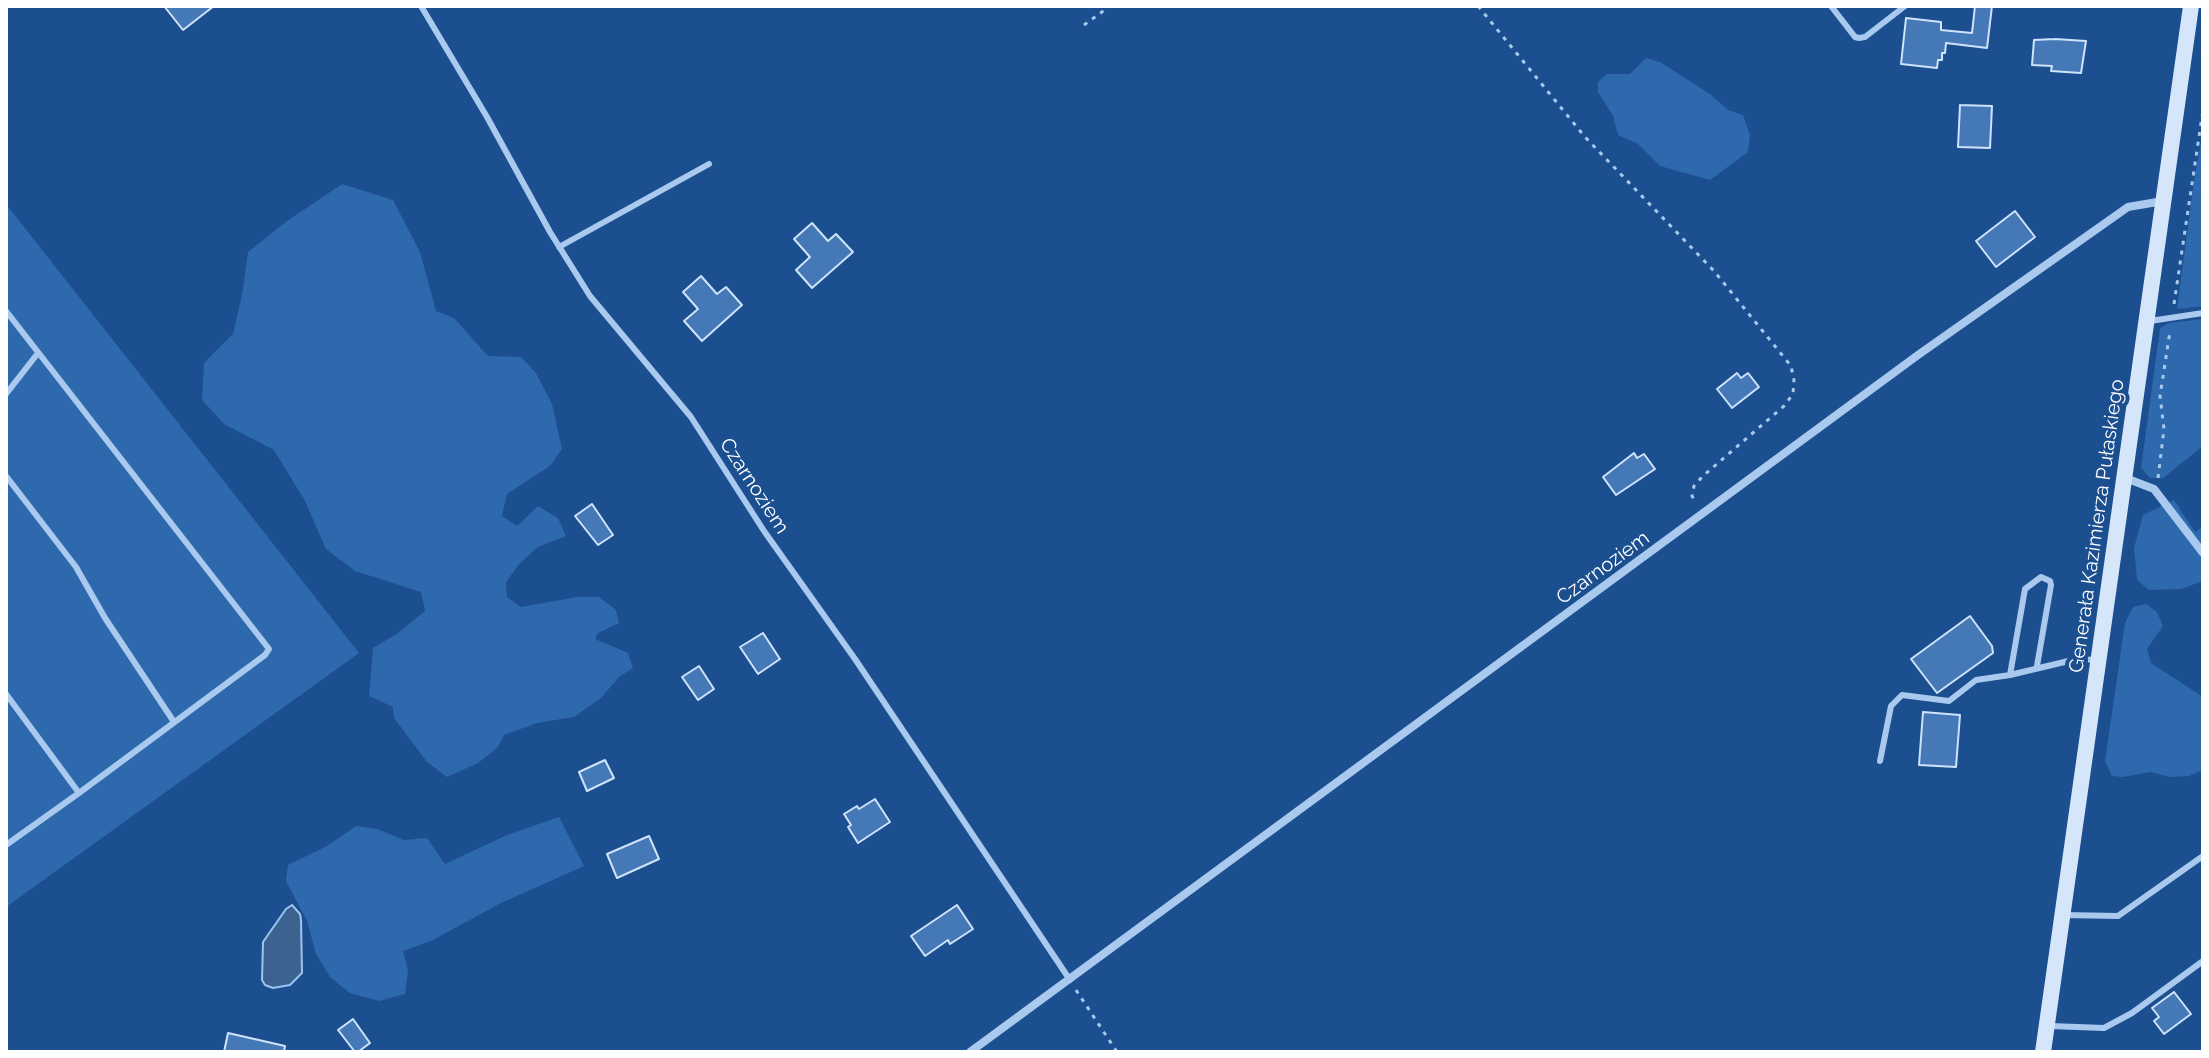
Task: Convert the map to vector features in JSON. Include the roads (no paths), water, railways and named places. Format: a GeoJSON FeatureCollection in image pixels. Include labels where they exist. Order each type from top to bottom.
{"type":"FeatureCollection","features":[{"type":"Feature","properties":{"kind":"main road","name":"Generała Kazimierza Pułaskiego"},"geometry":{"type":"LineString","coordinates":[[2043,1052],[2191,6]]}},
{"type":"Feature","properties":{"kind":"street","name":"Czarnoziem"},"geometry":{"type":"LineString","coordinates":[[970,1052],[1918,355],[2128,207],[2164,201]]}},
{"type":"Feature","properties":{"kind":"street"},"geometry":{"type":"LineString","coordinates":[[2123,477],[2154,489],[2203,553]]}},
{"type":"Feature","properties":{"kind":"lane","name":"Czarnoziem"},"geometry":{"type":"LineString","coordinates":[[421,6],[590,296],[691,417],[764,531],[855,659],[1070,980]]}},
{"type":"Feature","properties":{"kind":"lane"},"geometry":{"type":"LineString","coordinates":[[1831,6],[1859,38],[1865,37],[1905,6]]}},
{"type":"Feature","properties":{"kind":"lane"},"geometry":{"type":"LineString","coordinates":[[559,247],[709,164]]}},
{"type":"Feature","properties":{"kind":"lane"},"geometry":{"type":"LineString","coordinates":[[6,311],[269,649],[265,655],[6,845]]}},
{"type":"Feature","properties":{"kind":"lane"},"geometry":{"type":"LineString","coordinates":[[2146,321],[2203,313]]}},
{"type":"Feature","properties":{"kind":"lane"},"geometry":{"type":"LineString","coordinates":[[6,394],[38,353]]}},
{"type":"Feature","properties":{"kind":"lane"},"geometry":{"type":"LineString","coordinates":[[6,476],[76,567],[105,618],[174,722]]}},
{"type":"Feature","properties":{"kind":"lane"},"geometry":{"type":"LineString","coordinates":[[2010,675],[2025,589],[2041,577],[2050,581],[2051,585],[2037,666]]}},
{"type":"Feature","properties":{"kind":"lane"},"geometry":{"type":"LineString","coordinates":[[1880,761],[1891,706],[1902,695],[1949,701],[1976,680],[2077,659],[2098,660]]}},
{"type":"Feature","properties":{"kind":"lane"},"geometry":{"type":"LineString","coordinates":[[6,694],[79,793]]}},
{"type":"Feature","properties":{"kind":"lane"},"geometry":{"type":"LineString","coordinates":[[2063,915],[2118,916],[2203,856]]}},
{"type":"Feature","properties":{"kind":"lane"},"geometry":{"type":"LineString","coordinates":[[2046,1026],[2104,1028],[2132,1013],[2203,961]]}}]}
